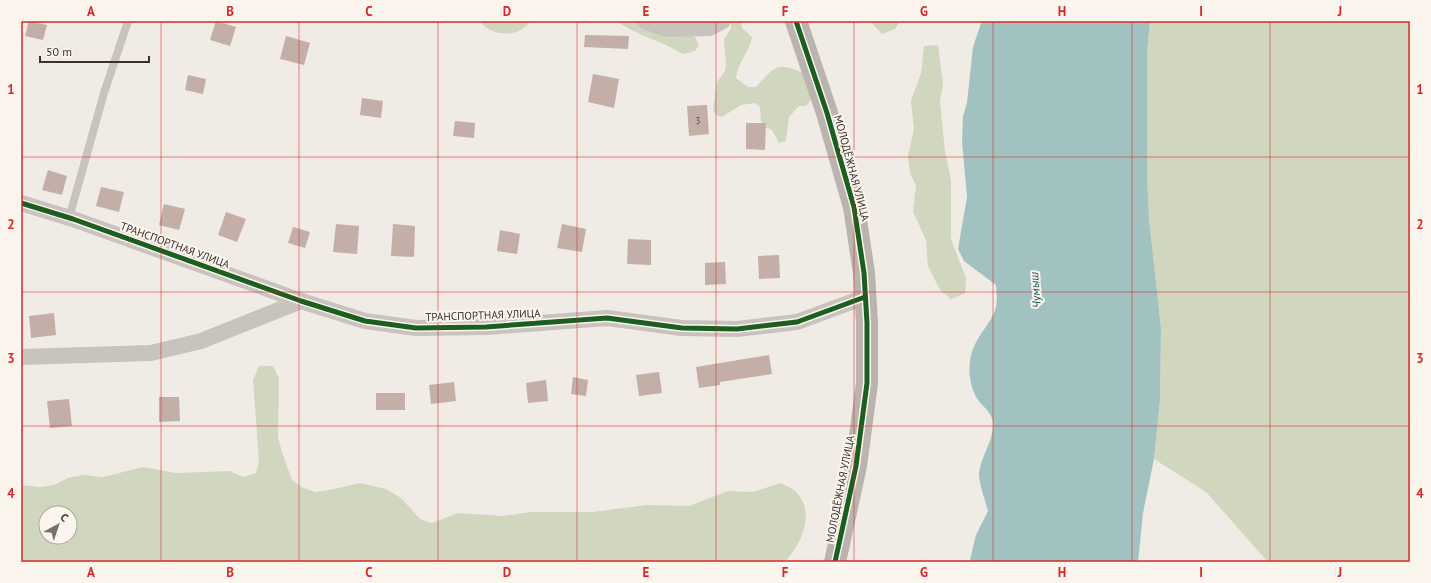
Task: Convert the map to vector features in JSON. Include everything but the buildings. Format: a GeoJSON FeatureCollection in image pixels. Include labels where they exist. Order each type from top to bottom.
{"type":"FeatureCollection","features":[{"type":"Feature","properties":{"kind":"street"},"geometry":{"type":"LineString","coordinates":[[646,21],[666,30],[710,28],[723,21]]}},
{"type":"Feature","properties":{"kind":"street","name":"МОЛОДЁЖНАЯ УЛИЦА"},"geometry":{"type":"LineString","coordinates":[[796,21],[827,113],[854,208],[864,273],[867,382],[856,466],[835,562]]}},
{"type":"Feature","properties":{"kind":"street","name":"ТРАНСПОРТНАЯ УЛИЦА"},"geometry":{"type":"LineString","coordinates":[[21,203],[69,218],[301,301],[365,321],[416,328],[486,327],[607,318],[682,328],[737,329],[797,322],[865,297]]}},
{"type":"Feature","properties":{"kind":"street"},"geometry":{"type":"LineString","coordinates":[[21,357],[151,353],[201,341],[301,301]]}},
{"type":"Feature","properties":{"kind":"lane"},"geometry":{"type":"LineString","coordinates":[[69,218],[104,93],[128,21]]}},
{"type":"Feature","properties":{"kind":"green space"},"geometry":{"type":"Polygon","coordinates":[[[479,21],[531,21],[519,31],[508,34],[492,31],[479,21]]]}},
{"type":"Feature","properties":{"kind":"green space"},"geometry":{"type":"Polygon","coordinates":[[[616,21],[687,21],[699,45],[695,51],[683,54],[616,21]]]}},
{"type":"Feature","properties":{"kind":"green space"},"geometry":{"type":"Polygon","coordinates":[[[731,21],[741,21],[742,28],[752,37],[737,72],[736,78],[748,87],[756,87],[769,73],[779,67],[790,68],[809,75],[813,87],[813,95],[806,106],[799,106],[789,117],[786,141],[779,143],[772,130],[765,127],[761,121],[760,107],[755,103],[741,105],[722,117],[716,115],[713,110],[717,82],[725,71],[726,64],[724,40],[731,28],[731,21]]]}},
{"type":"Feature","properties":{"kind":"green space"},"geometry":{"type":"Polygon","coordinates":[[[870,21],[900,21],[895,29],[882,34],[870,21]]]}},
{"type":"Feature","properties":{"kind":"green space"},"geometry":{"type":"Polygon","coordinates":[[[1150,21],[1410,21],[1410,562],[1268,562],[1206,492],[1154,459],[1160,400],[1161,328],[1149,219],[1147,175],[1147,53],[1150,21]]]}},
{"type":"Feature","properties":{"kind":"green space"},"geometry":{"type":"Polygon","coordinates":[[[938,45],[943,85],[940,101],[945,152],[951,180],[951,239],[966,278],[965,293],[951,299],[940,290],[928,266],[926,240],[913,212],[916,185],[910,173],[908,156],[914,129],[911,101],[921,73],[924,46],[938,45]]]}},
{"type":"Feature","properties":{"kind":"green space"},"geometry":{"type":"Polygon","coordinates":[[[259,366],[273,366],[279,378],[278,437],[282,452],[292,480],[303,488],[316,492],[360,483],[386,489],[401,498],[420,519],[432,523],[458,513],[502,516],[532,512],[592,512],[647,505],[689,506],[728,491],[754,492],[780,483],[794,490],[801,498],[805,507],[806,517],[797,546],[785,562],[21,562],[21,485],[40,487],[54,485],[68,478],[84,475],[103,477],[143,467],[176,473],[230,471],[243,477],[256,473],[259,462],[253,380],[259,366]]]}},
{"type":"Feature","properties":{"kind":"water","name":"Чумыш"},"geometry":{"type":"Polygon","coordinates":[[[980,21],[1150,21],[1147,53],[1147,175],[1149,219],[1161,328],[1160,400],[1154,459],[1143,513],[1138,562],[971,562],[970,560],[976,535],[988,511],[979,473],[982,460],[992,436],[993,423],[989,413],[978,400],[974,391],[969,367],[973,348],[994,313],[997,299],[996,285],[964,261],[958,249],[967,197],[962,141],[963,116],[967,103],[973,47],[981,23],[980,21]]]}},
{"type":"Feature","properties":{"kind":"cycle path"},"geometry":{"type":"LineString","coordinates":[[796,21],[827,113],[854,207],[864,273],[867,323],[867,383],[856,466],[835,562]]}},
{"type":"Feature","properties":{"kind":"cycle path"},"geometry":{"type":"LineString","coordinates":[[21,203],[73,219],[301,301],[365,321],[416,328],[486,327],[607,318],[682,328],[737,329],[797,322],[865,297]]}}]}
